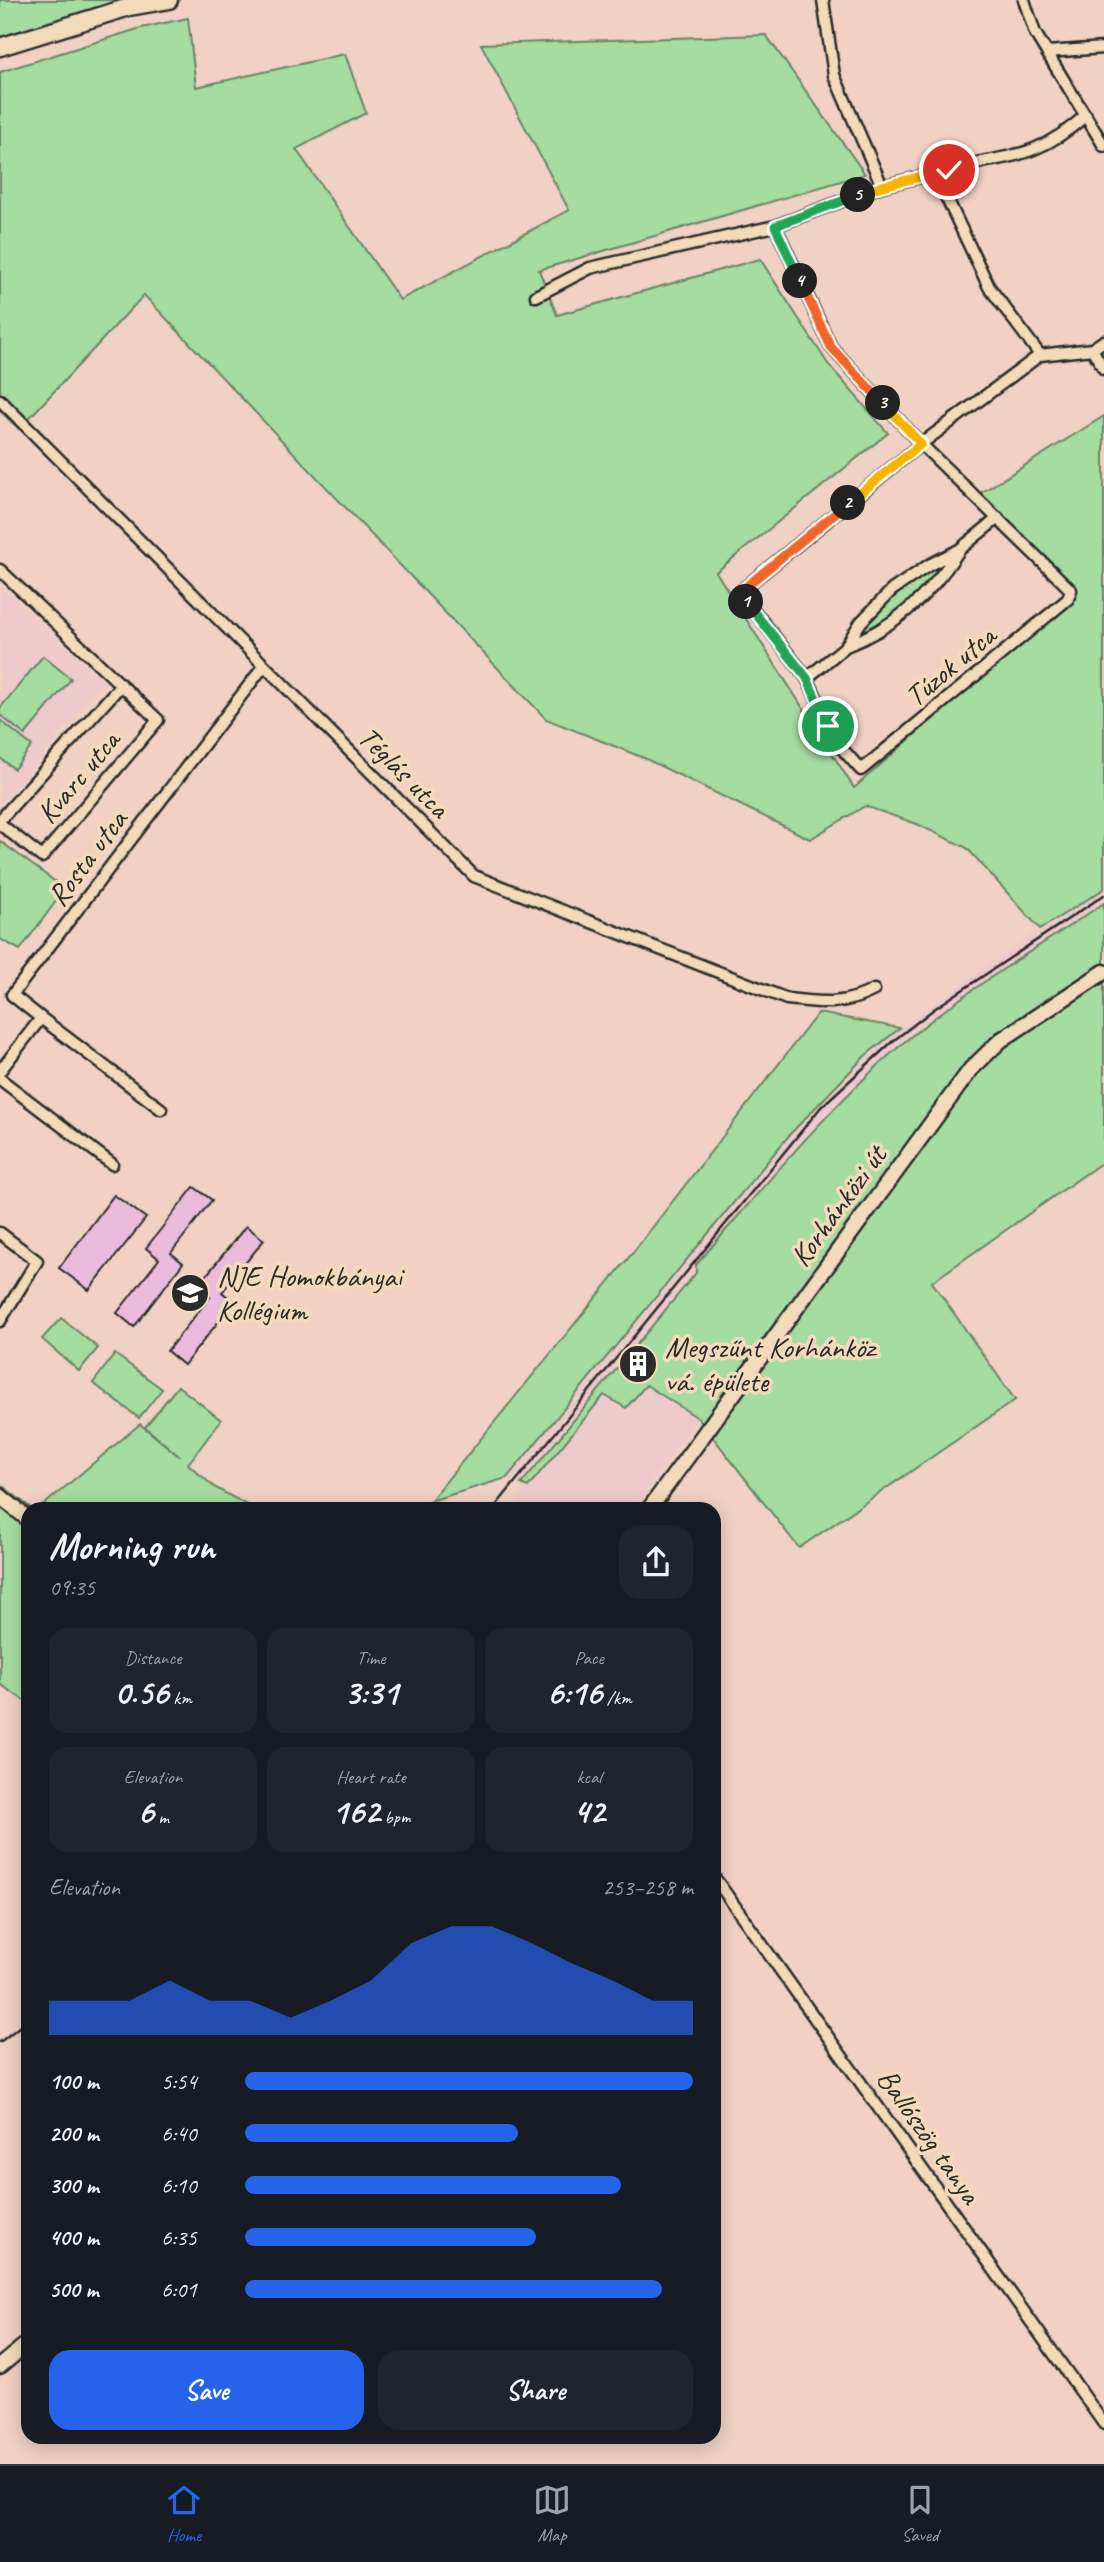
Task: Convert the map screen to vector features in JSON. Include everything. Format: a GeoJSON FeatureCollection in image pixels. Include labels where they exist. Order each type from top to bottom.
{"type":"FeatureCollection","features":[{"type":"Feature","properties":{"kind":"main road"},"geometry":{"type":"LineString","coordinates":[[0,47],[129,8],[169,0]]}},
{"type":"Feature","properties":{"kind":"street"},"geometry":{"type":"LineString","coordinates":[[823,0],[834,75],[882,186]]}},
{"type":"Feature","properties":{"kind":"street"},"geometry":{"type":"LineString","coordinates":[[1024,0],[1028,18],[1104,146]]}},
{"type":"Feature","properties":{"kind":"street"},"geometry":{"type":"LineString","coordinates":[[1047,52],[1104,48]]}},
{"type":"Feature","properties":{"kind":"street"},"geometry":{"type":"LineString","coordinates":[[536,296],[590,268],[775,226],[882,186],[1033,151],[1062,137],[1086,115]]}},
{"type":"Feature","properties":{"kind":"street"},"geometry":{"type":"LineString","coordinates":[[949,170],[942,188],[989,287],[1040,355]]}},
{"type":"Feature","properties":{"kind":"street","name":"Túzok utca"},"geometry":{"type":"LineString","coordinates":[[775,226],[831,347],[921,444],[1071,590],[1068,599],[866,769],[856,768],[838,744],[807,678],[743,597],[743,589],[921,444]]}},
{"type":"Feature","properties":{"kind":"street"},"geometry":{"type":"LineString","coordinates":[[921,444],[1040,355],[1092,349],[1104,341]]}},
{"type":"Feature","properties":{"kind":"street"},"geometry":{"type":"LineString","coordinates":[[1092,349],[1104,369]]}},
{"type":"Feature","properties":{"kind":"street","name":"Téglás utca"},"geometry":{"type":"LineString","coordinates":[[0,400],[474,876],[787,999],[830,1004],[858,999],[874,990]]}},
{"type":"Feature","properties":{"kind":"street"},"geometry":{"type":"LineString","coordinates":[[807,678],[846,646],[861,622],[892,590],[929,565],[959,551],[998,518]]}},
{"type":"Feature","properties":{"kind":"street"},"geometry":{"type":"LineString","coordinates":[[846,646],[869,638],[908,612],[941,578],[959,551]]}},
{"type":"Feature","properties":{"kind":"street"},"geometry":{"type":"LineString","coordinates":[[0,570],[121,685]]}},
{"type":"Feature","properties":{"kind":"street","name":"Rosta utca"},"geometry":{"type":"LineString","coordinates":[[41,1018],[12,995],[263,667]]}},
{"type":"Feature","properties":{"kind":"street","name":"Kvarc utca"},"geometry":{"type":"LineString","coordinates":[[121,685],[158,720],[42,857],[0,822],[121,685]]}},
{"type":"Feature","properties":{"kind":"street","name":"Korhánközi út"},"geometry":{"type":"LineString","coordinates":[[654,1502],[971,1069],[1001,1040],[1104,972]]}},
{"type":"Feature","properties":{"kind":"street"},"geometry":{"type":"LineString","coordinates":[[0,1071],[41,1018],[161,1109]]}},
{"type":"Feature","properties":{"kind":"street"},"geometry":{"type":"LineString","coordinates":[[0,1079],[112,1164]]}},
{"type":"Feature","properties":{"kind":"street"},"geometry":{"type":"LineString","coordinates":[[0,1233],[37,1261],[0,1321]]}},
{"type":"Feature","properties":{"kind":"street"},"geometry":{"type":"LineString","coordinates":[[0,1496],[21,1512]]}},
{"type":"Feature","properties":{"kind":"street","name":"Ballószög tanya"},"geometry":{"type":"LineString","coordinates":[[721,1887],[1104,2424]]}},
{"type":"Feature","properties":{"kind":"street"},"geometry":{"type":"LineString","coordinates":[[0,2366],[21,2349]]}},
{"type":"Feature","properties":{"kind":"shaded area"},"geometry":{"type":"Polygon","coordinates":[[[0,586],[103,682],[1,804],[0,802],[0,586]]]}},
{"type":"Feature","properties":{"kind":"shaded area"},"geometry":{"type":"Polygon","coordinates":[[[1104,889],[1104,903],[944,1013],[897,1049],[856,1088],[791,1155],[697,1265],[696,1273],[521,1484],[507,1478],[828,1091],[900,1028],[1040,929],[1104,889]]]}},
{"type":"Feature","properties":{"kind":"shaded area"},"geometry":{"type":"Polygon","coordinates":[[[646,1385],[698,1418],[637,1502],[516,1502],[604,1395],[646,1385]]]}},
{"type":"Feature","properties":{"kind":"green space"},"geometry":{"type":"Polygon","coordinates":[[[0,0],[123,0],[0,37],[0,0]]]}},
{"type":"Feature","properties":{"kind":"green space"},"geometry":{"type":"Polygon","coordinates":[[[188,18],[196,87],[345,54],[366,113],[296,149],[400,300],[569,210],[481,44],[766,35],[865,174],[539,270],[557,315],[760,259],[828,364],[888,433],[716,572],[854,788],[1071,598],[976,496],[1104,416],[1104,889],[1040,929],[967,848],[917,824],[865,806],[810,839],[644,758],[546,719],[144,295],[19,429],[0,411],[0,72],[141,28],[188,18]]]}},
{"type":"Feature","properties":{"kind":"green space"},"geometry":{"type":"Polygon","coordinates":[[[940,565],[941,570],[898,612],[862,634],[872,615],[895,593],[920,574],[940,565]]]}},
{"type":"Feature","properties":{"kind":"green space"},"geometry":{"type":"Polygon","coordinates":[[[43,656],[71,679],[25,735],[0,715],[0,708],[43,656]]]}},
{"type":"Feature","properties":{"kind":"green space"},"geometry":{"type":"Polygon","coordinates":[[[0,720],[32,746],[14,769],[0,758],[0,720]]]}},
{"type":"Feature","properties":{"kind":"green space"},"geometry":{"type":"Polygon","coordinates":[[[0,841],[65,889],[20,950],[0,939],[0,841]]]}},
{"type":"Feature","properties":{"kind":"green space"},"geometry":{"type":"Polygon","coordinates":[[[1104,903],[1104,1161],[932,1282],[1015,1400],[799,1548],[698,1418],[646,1385],[626,1408],[604,1395],[528,1487],[521,1484],[696,1273],[696,1265],[792,1154],[868,1075],[945,1010],[1104,903]]]}},
{"type":"Feature","properties":{"kind":"green space"},"geometry":{"type":"Polygon","coordinates":[[[818,1013],[900,1028],[866,1055],[791,1133],[507,1478],[430,1501],[635,1250],[818,1013]]]}},
{"type":"Feature","properties":{"kind":"green space"},"geometry":{"type":"Polygon","coordinates":[[[61,1318],[98,1348],[79,1371],[42,1339],[61,1318]]]}},
{"type":"Feature","properties":{"kind":"green space"},"geometry":{"type":"Polygon","coordinates":[[[115,1354],[162,1389],[139,1418],[93,1383],[115,1354]]]}},
{"type":"Feature","properties":{"kind":"green space"},"geometry":{"type":"Polygon","coordinates":[[[178,1386],[221,1420],[188,1464],[214,1487],[241,1502],[47,1502],[140,1424],[180,1457],[145,1427],[178,1386]]]}},
{"type":"Feature","properties":{"kind":"green space"},"geometry":{"type":"Polygon","coordinates":[[[0,1484],[23,1502],[21,1502],[21,1698],[0,1684],[0,1484]]]}},
{"type":"Feature","properties":{"kind":"building"},"geometry":{"type":"Polygon","coordinates":[[[194,1187],[212,1200],[171,1253],[183,1263],[134,1327],[117,1313],[159,1259],[146,1248],[194,1187]]]}},
{"type":"Feature","properties":{"kind":"building"},"geometry":{"type":"Polygon","coordinates":[[[114,1195],[146,1218],[89,1290],[59,1268],[114,1195]]]}},
{"type":"Feature","properties":{"kind":"building"},"geometry":{"type":"Polygon","coordinates":[[[246,1226],[264,1240],[222,1292],[234,1302],[184,1365],[167,1351],[210,1297],[197,1287],[246,1226]]]}},
{"type":"Feature","properties":{"kind":"railway"},"geometry":{"type":"LineString","coordinates":[[499,1502],[821,1107],[893,1041],[934,1009],[1104,895]]}},
{"type":"Feature","properties":{"kind":"railway"},"geometry":{"type":"LineString","coordinates":[[0,2042],[21,2026]]}},
{"type":"Feature","properties":{"kind":"place","name":"NJE Homokbányai Kollégium"},"geometry":{"type":"Point","coordinates":[190,1293]}},
{"type":"Feature","properties":{"kind":"place","name":"Megszűnt Korhánköz vá. épülete"},"geometry":{"type":"Point","coordinates":[638,1364]}},
{"type":"Feature","properties":{"kind":"route"},"geometry":{"type":"LineString","coordinates":[[828,726],[807,678],[743,597],[743,589],[921,444],[831,347],[775,226],[882,186],[949,170]]}}]}
